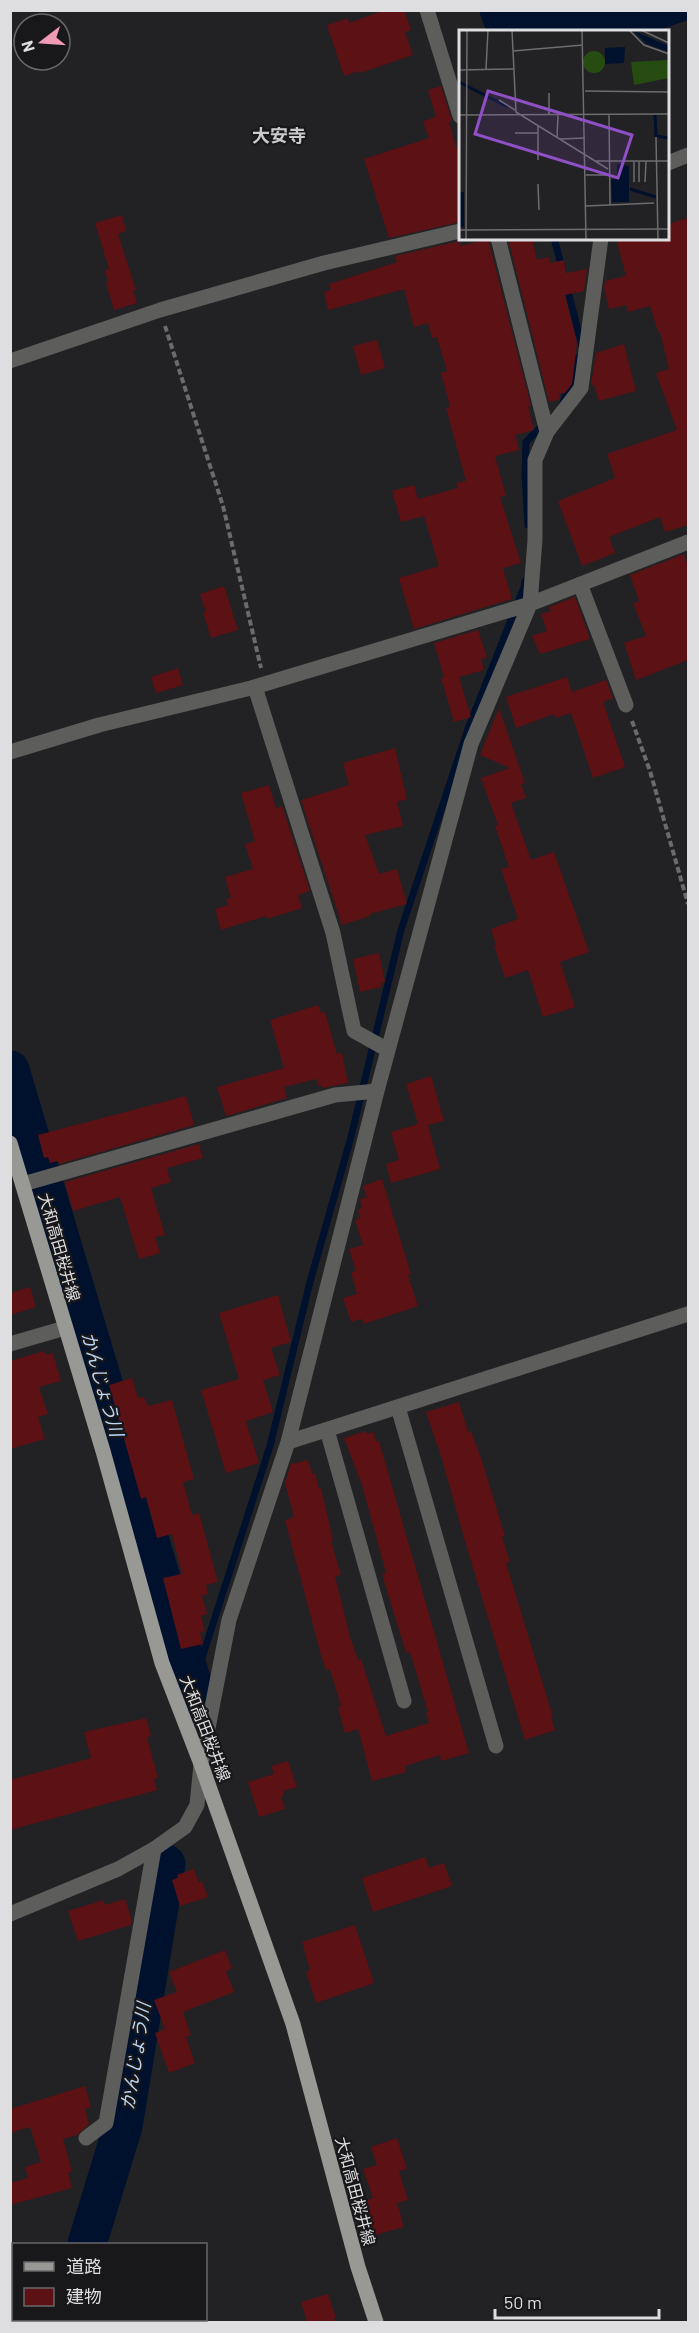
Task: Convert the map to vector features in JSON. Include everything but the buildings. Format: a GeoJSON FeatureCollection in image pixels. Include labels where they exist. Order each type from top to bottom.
{"type":"FeatureCollection","features":[{"type":"Feature","properties":{"kind":"main road","name":"大和高田桜井線"},"geometry":{"type":"LineString","coordinates":[[10,1143],[34,1180],[65,1328],[103,1451],[162,1663],[201,1764],[293,2024],[358,2267],[376,2322]]}},
{"type":"Feature","properties":{"kind":"street"},"geometry":{"type":"LineString","coordinates":[[427,10],[459,113]]}},
{"type":"Feature","properties":{"kind":"street"},"geometry":{"type":"LineString","coordinates":[[669,163],[688,155]]}},
{"type":"Feature","properties":{"kind":"street"},"geometry":{"type":"LineString","coordinates":[[10,362],[160,310],[324,263],[459,231]]}},
{"type":"Feature","properties":{"kind":"street"},"geometry":{"type":"LineString","coordinates":[[499,240],[547,432]]}},
{"type":"Feature","properties":{"kind":"street"},"geometry":{"type":"LineString","coordinates":[[10,1914],[118,1869],[154,1849],[185,1827],[197,1805],[201,1764],[229,1620],[288,1442],[377,1091],[471,744],[530,604],[535,540],[535,460],[547,432],[581,388],[602,240]]}},
{"type":"Feature","properties":{"kind":"street"},"geometry":{"type":"LineString","coordinates":[[10,752],[99,725],[259,685],[530,604],[688,542]]}},
{"type":"Feature","properties":{"kind":"street"},"geometry":{"type":"LineString","coordinates":[[580,584],[626,705]]}},
{"type":"Feature","properties":{"kind":"street"},"geometry":{"type":"LineString","coordinates":[[259,685],[333,933],[354,1031],[388,1050]]}},
{"type":"Feature","properties":{"kind":"street"},"geometry":{"type":"LineString","coordinates":[[34,1180],[335,1095],[377,1091]]}},
{"type":"Feature","properties":{"kind":"street"},"geometry":{"type":"LineString","coordinates":[[288,1442],[688,1314]]}},
{"type":"Feature","properties":{"kind":"street"},"geometry":{"type":"LineString","coordinates":[[10,1344],[65,1328]]}},
{"type":"Feature","properties":{"kind":"street"},"geometry":{"type":"LineString","coordinates":[[398,1407],[496,1746]]}},
{"type":"Feature","properties":{"kind":"street"},"geometry":{"type":"LineString","coordinates":[[327,1430],[404,1701]]}},
{"type":"Feature","properties":{"kind":"street"},"geometry":{"type":"LineString","coordinates":[[86,2138],[106,2123],[154,1849]]}},
{"type":"Feature","properties":{"kind":"path"},"geometry":{"type":"LineString","coordinates":[[160,310],[223,506],[259,685]]}},
{"type":"Feature","properties":{"kind":"path"},"geometry":{"type":"LineString","coordinates":[[626,705],[650,771],[688,904]]}},
{"type":"Feature","properties":{"kind":"water"},"geometry":{"type":"Polygon","coordinates":[[[688,10],[688,20],[659,30],[486,30],[479,11],[688,10]]]}},
{"type":"Feature","properties":{"kind":"waterway"},"geometry":{"type":"LineString","coordinates":[[555,240],[562,268]]}},
{"type":"Feature","properties":{"kind":"waterway"},"geometry":{"type":"LineString","coordinates":[[567,287],[582,346]]}},
{"type":"Feature","properties":{"kind":"waterway"},"geometry":{"type":"LineString","coordinates":[[563,403],[579,357]]}},
{"type":"Feature","properties":{"kind":"waterway"},"geometry":{"type":"LineString","coordinates":[[528,525],[526,442],[544,424]]}},
{"type":"Feature","properties":{"kind":"waterway"},"geometry":{"type":"LineString","coordinates":[[193,1686],[270,1446],[310,1282],[351,1137],[401,930],[468,729],[525,581]]}},
{"type":"Feature","properties":{"kind":"waterway","name":"かんじょう川"},"geometry":{"type":"LineString","coordinates":[[10,1070],[193,1686],[192,1699]]}},
{"type":"Feature","properties":{"kind":"waterway","name":"かんじょう川"},"geometry":{"type":"LineString","coordinates":[[87,2243],[123,2126],[166,1864]]}},
{"type":"Feature","properties":{"kind":"district","name":"大安寺"},"geometry":{"type":"Point","coordinates":[279,135]}}]}
